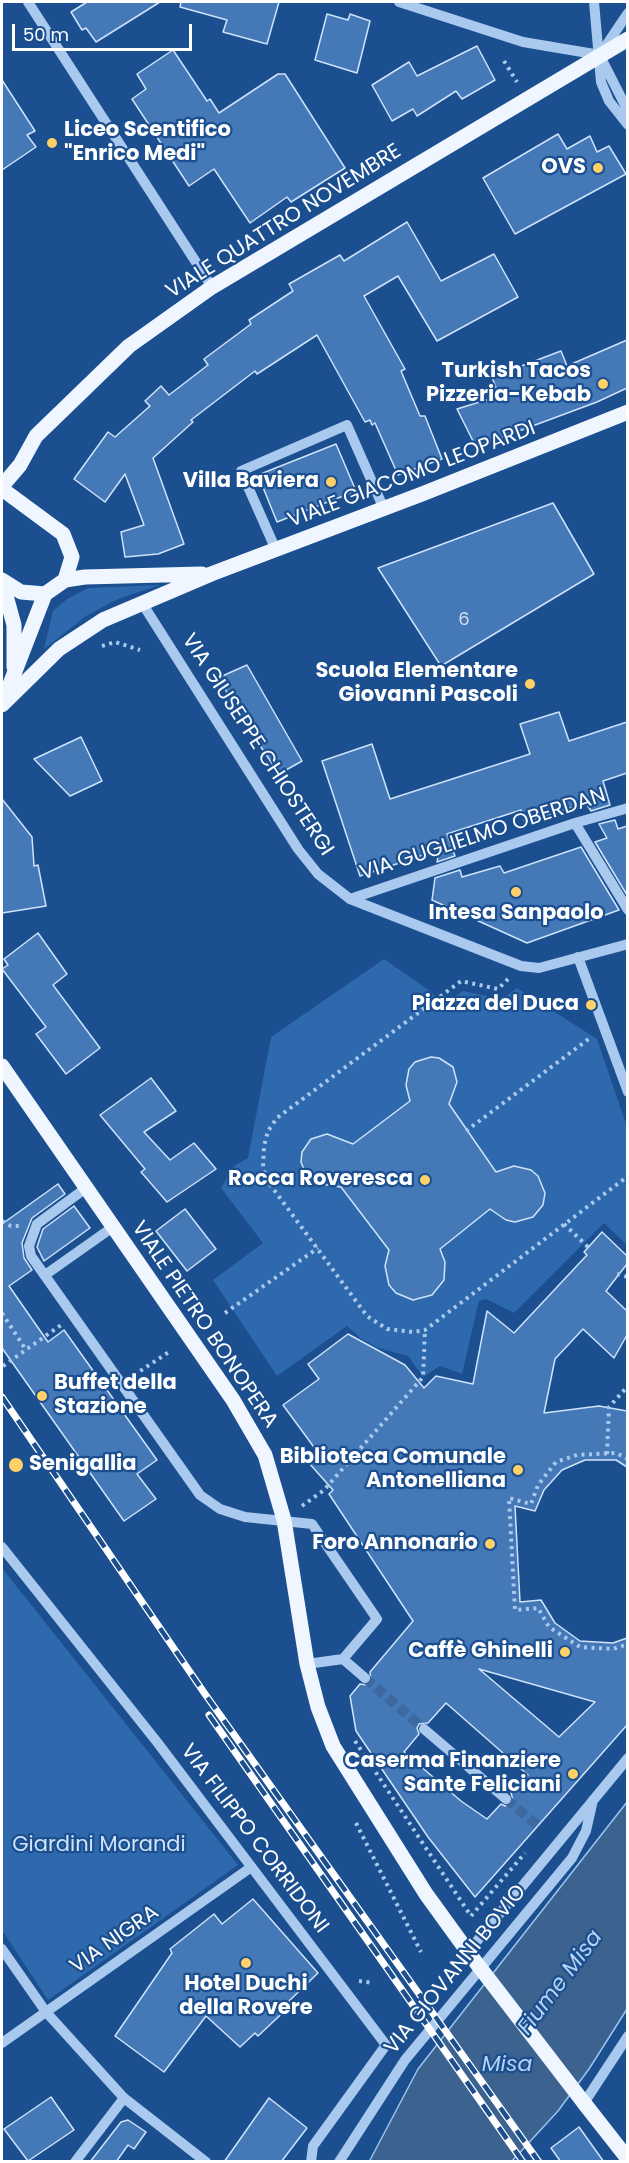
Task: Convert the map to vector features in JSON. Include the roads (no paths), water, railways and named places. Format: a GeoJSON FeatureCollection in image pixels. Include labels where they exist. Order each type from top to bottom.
{"type":"FeatureCollection","features":[{"type":"Feature","properties":{"kind":"main road","name":"VIALE QUATTRO NOVEMBRE"},"geometry":{"type":"LineString","coordinates":[[2,488],[20,465],[36,436],[129,346],[212,288],[627,39]]}},
{"type":"Feature","properties":{"kind":"main road","name":"VIALE GIACOMO LEOPARDI"},"geometry":{"type":"LineString","coordinates":[[142,603],[627,412]]}},
{"type":"Feature","properties":{"kind":"main road"},"geometry":{"type":"LineString","coordinates":[[2,488],[63,534],[72,557],[65,580],[45,594],[33,595],[21,592],[2,580]]}},
{"type":"Feature","properties":{"kind":"main road","name":"VIALE GIACOMO LEOPARDI"},"geometry":{"type":"LineString","coordinates":[[65,580],[85,577],[211,574]]}},
{"type":"Feature","properties":{"kind":"main road"},"geometry":{"type":"LineString","coordinates":[[2,580],[14,625],[14,679]]}},
{"type":"Feature","properties":{"kind":"main road"},"geometry":{"type":"LineString","coordinates":[[2,704],[14,679],[45,594]]}},
{"type":"Feature","properties":{"kind":"main road"},"geometry":{"type":"LineString","coordinates":[[2,704],[59,649],[84,631],[142,603]]}},
{"type":"Feature","properties":{"kind":"main road","name":"VIALE PIETRO BONOPERA"},"geometry":{"type":"LineString","coordinates":[[2,1066],[233,1400],[265,1455],[284,1520],[307,1664],[318,1707],[333,1746],[426,1894],[627,2159]]}},
{"type":"Feature","properties":{"kind":"street"},"geometry":{"type":"LineString","coordinates":[[28,2],[212,288]]}},
{"type":"Feature","properties":{"kind":"street"},"geometry":{"type":"LineString","coordinates":[[399,2],[523,42],[600,56]]}},
{"type":"Feature","properties":{"kind":"street"},"geometry":{"type":"LineString","coordinates":[[594,2],[601,82],[609,101],[627,125]]}},
{"type":"Feature","properties":{"kind":"street"},"geometry":{"type":"LineString","coordinates":[[600,56],[627,13]]}},
{"type":"Feature","properties":{"kind":"street"},"geometry":{"type":"LineString","coordinates":[[600,56],[627,111]]}},
{"type":"Feature","properties":{"kind":"street"},"geometry":{"type":"LineString","coordinates":[[276,549],[242,471],[347,425],[384,509]]}},
{"type":"Feature","properties":{"kind":"street","name":"VIA GIUSEPPE CHIOSTERGI"},"geometry":{"type":"LineString","coordinates":[[142,603],[298,849],[318,874],[350,899],[521,966],[539,968],[578,957]]}},
{"type":"Feature","properties":{"kind":"street","name":"VIA GUGLIELMO OBERDAN"},"geometry":{"type":"LineString","coordinates":[[350,899],[575,823],[627,808]]}},
{"type":"Feature","properties":{"kind":"street"},"geometry":{"type":"LineString","coordinates":[[575,823],[627,910]]}},
{"type":"Feature","properties":{"kind":"street"},"geometry":{"type":"LineString","coordinates":[[627,944],[578,957],[601,1030],[627,1092]]}},
{"type":"Feature","properties":{"kind":"street"},"geometry":{"type":"LineString","coordinates":[[86,1188],[46,1215],[32,1234],[29,1246],[31,1256],[200,1495],[220,1509],[245,1517],[312,1524],[377,1619],[343,1659],[307,1664]]}},
{"type":"Feature","properties":{"kind":"street"},"geometry":{"type":"LineString","coordinates":[[45,1275],[113,1227]]}},
{"type":"Feature","properties":{"kind":"street","name":"VIA FILIPPO CORRIDONI"},"geometry":{"type":"LineString","coordinates":[[2,1547],[157,1742],[386,2045],[313,2146],[311,2162]]}},
{"type":"Feature","properties":{"kind":"street"},"geometry":{"type":"LineString","coordinates":[[343,1659],[365,1678]]}},
{"type":"Feature","properties":{"kind":"street"},"geometry":{"type":"LineString","coordinates":[[424,1729],[506,1799]]}},
{"type":"Feature","properties":{"kind":"street"},"geometry":{"type":"LineString","coordinates":[[468,1952],[627,1758]]}},
{"type":"Feature","properties":{"kind":"street","name":"VIA GIOVANNI BOVIO"},"geometry":{"type":"LineString","coordinates":[[339,2162],[405,2060],[572,1858],[586,1831],[593,1800]]}},
{"type":"Feature","properties":{"kind":"street","name":"VIA NIGRA"},"geometry":{"type":"LineString","coordinates":[[2,2043],[250,1868]]}},
{"type":"Feature","properties":{"kind":"street"},"geometry":{"type":"LineString","coordinates":[[2,1949],[46,2012],[124,2098],[206,2162]]}},
{"type":"Feature","properties":{"kind":"street"},"geometry":{"type":"LineString","coordinates":[[584,2103],[627,2036]]}},
{"type":"Feature","properties":{"kind":"street"},"geometry":{"type":"LineString","coordinates":[[75,2162],[124,2098]]}},
{"type":"Feature","properties":{"kind":"water","name":"Misa"},"geometry":{"type":"Polygon","coordinates":[[[627,1802],[627,2009],[589,2069],[558,2111],[512,2161],[369,2162],[418,2069],[627,1802]]]}},
{"type":"Feature","properties":{"kind":"tunnel"},"geometry":{"type":"LineString","coordinates":[[365,1678],[424,1729]]}},
{"type":"Feature","properties":{"kind":"tunnel"},"geometry":{"type":"LineString","coordinates":[[506,1799],[538,1826]]}},
{"type":"Feature","properties":{"kind":"railway"},"geometry":{"type":"LineString","coordinates":[[2,1397],[205,1694],[539,2162]]}},
{"type":"Feature","properties":{"kind":"railway"},"geometry":{"type":"LineString","coordinates":[[209,1715],[523,2162]]}},
{"type":"Feature","properties":{"kind":"place","name":"Liceo Scentifico \"Enrico Medi\""},"geometry":{"type":"Point","coordinates":[52,143]}},
{"type":"Feature","properties":{"kind":"place","name":"OVS"},"geometry":{"type":"Point","coordinates":[598,168]}},
{"type":"Feature","properties":{"kind":"place","name":"Turkish Tacos Pizzeria-Kebab"},"geometry":{"type":"Point","coordinates":[603,384]}},
{"type":"Feature","properties":{"kind":"place","name":"Villa Baviera"},"geometry":{"type":"Point","coordinates":[331,482]}},
{"type":"Feature","properties":{"kind":"place","name":"Scuola Elementare Giovanni Pascoli"},"geometry":{"type":"Point","coordinates":[530,684]}},
{"type":"Feature","properties":{"kind":"place","name":"Intesa Sanpaolo"},"geometry":{"type":"Point","coordinates":[516,892]}},
{"type":"Feature","properties":{"kind":"place","name":"Piazza del Duca"},"geometry":{"type":"Point","coordinates":[591,1005]}},
{"type":"Feature","properties":{"kind":"place","name":"Rocca Roveresca"},"geometry":{"type":"Point","coordinates":[425,1180]}},
{"type":"Feature","properties":{"kind":"place","name":"Buffet della Stazione"},"geometry":{"type":"Point","coordinates":[42,1396]}},
{"type":"Feature","properties":{"kind":"place","name":"Senigallia"},"geometry":{"type":"Point","coordinates":[16,1465]}},
{"type":"Feature","properties":{"kind":"place","name":"Biblioteca Comunale Antonelliana"},"geometry":{"type":"Point","coordinates":[518,1470]}},
{"type":"Feature","properties":{"kind":"place","name":"Foro Annonario"},"geometry":{"type":"Point","coordinates":[490,1544]}},
{"type":"Feature","properties":{"kind":"place","name":"Caffè Ghinelli"},"geometry":{"type":"Point","coordinates":[565,1652]}},
{"type":"Feature","properties":{"kind":"place","name":"Caserma Finanziere Sante Feliciani"},"geometry":{"type":"Point","coordinates":[573,1774]}},
{"type":"Feature","properties":{"kind":"place","name":"Hotel Duchi della Rovere"},"geometry":{"type":"Point","coordinates":[246,1963]}},
{"type":"Feature","properties":{"kind":"park label","name":"Giardini Morandi"},"geometry":{"type":"Point","coordinates":[99,1846]}},
{"type":"Feature","properties":{"kind":"water label","name":"Fiume Misa"},"geometry":{"type":"Point","coordinates":[561,1983]}}]}
